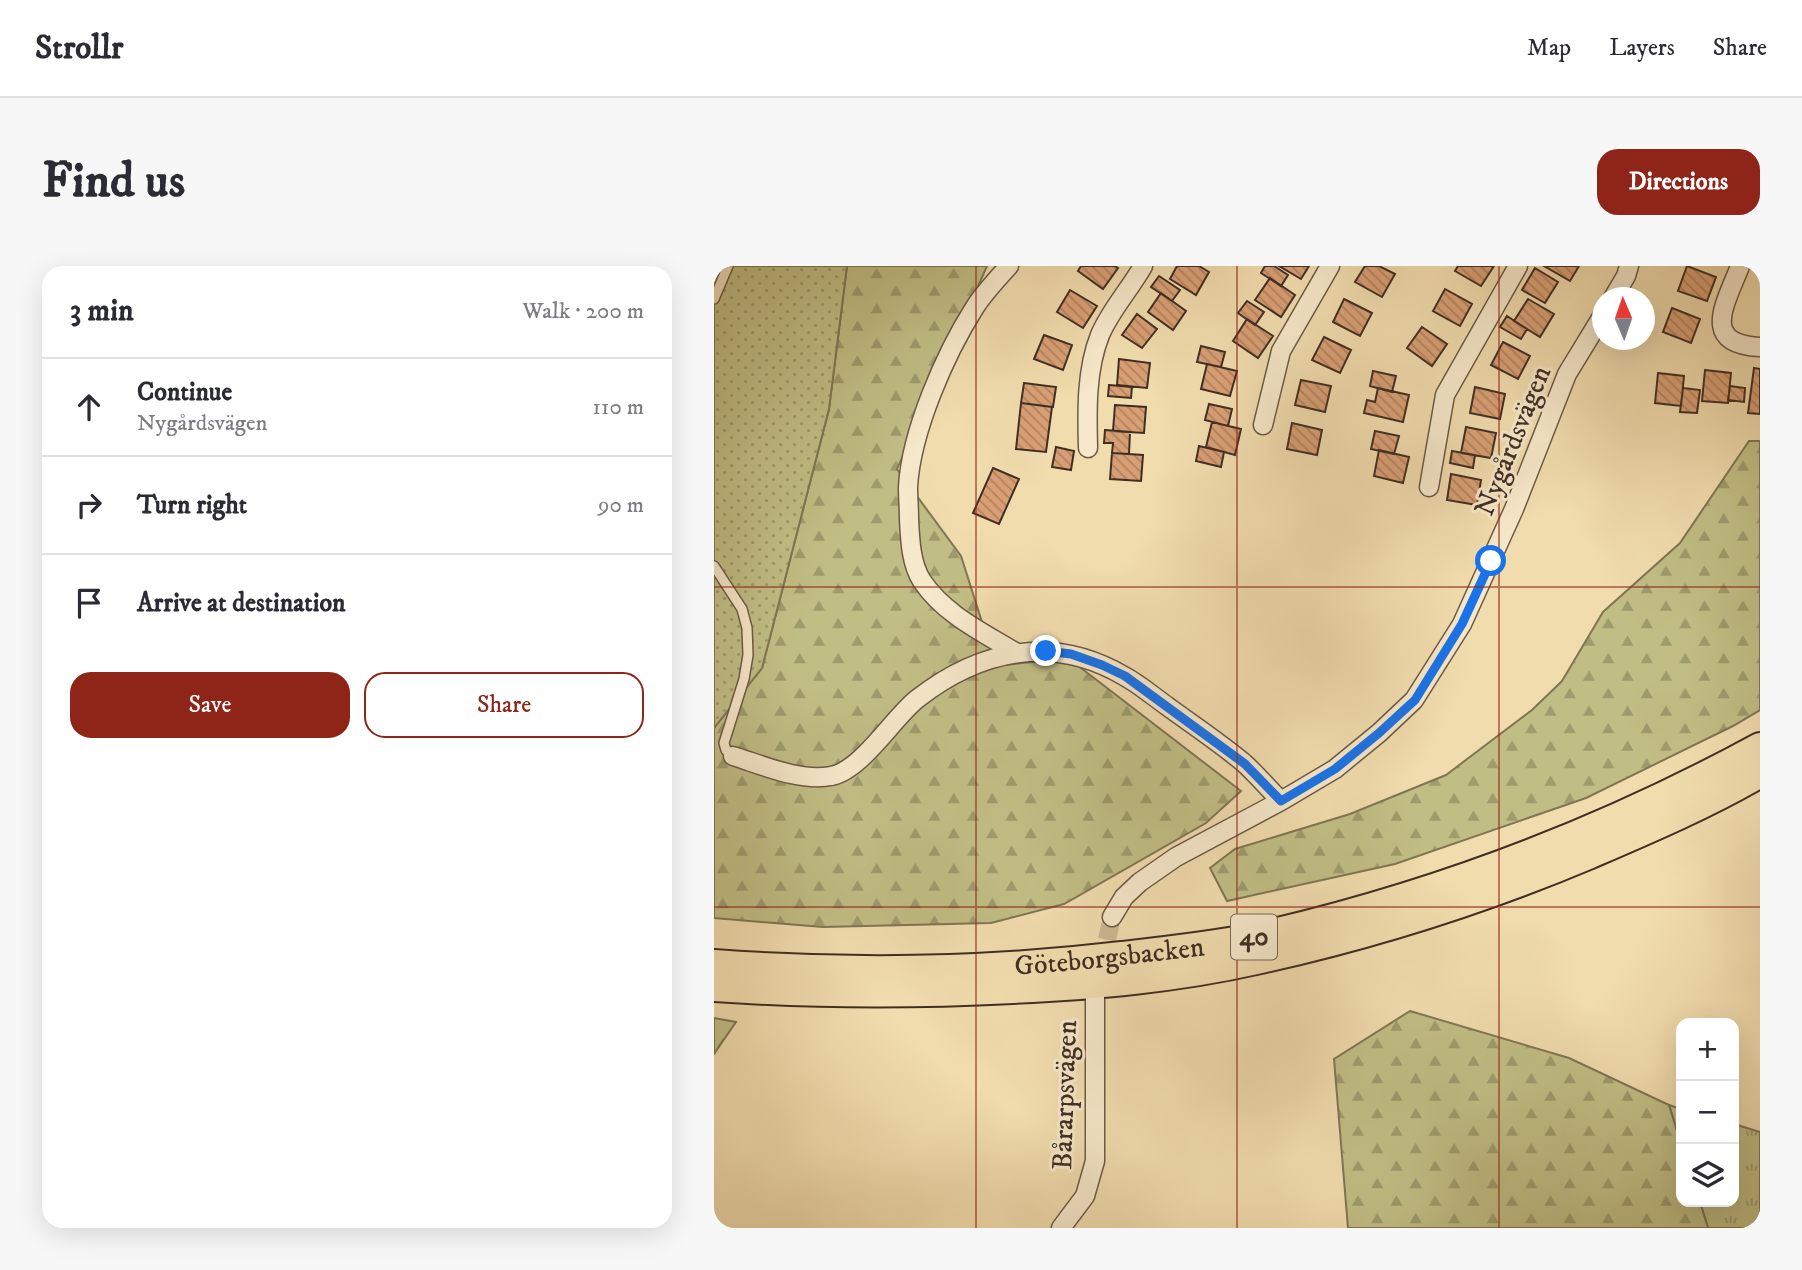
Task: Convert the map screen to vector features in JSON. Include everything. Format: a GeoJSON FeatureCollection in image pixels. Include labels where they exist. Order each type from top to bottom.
{"type":"FeatureCollection","features":[{"type":"Feature","properties":{"kind":"highway","name":"Göteborgsbacken"},"geometry":{"type":"LineString","coordinates":[[714,964],[811,970],[970,968],[1069,963],[1255,937],[1435,888],[1527,856],[1709,775],[1760,747]]}},
{"type":"Feature","properties":{"kind":"highway","name":"Göteborgsbacken"},"geometry":{"type":"LineString","coordinates":[[714,987],[780,992],[872,993],[1022,989],[1158,977],[1254,961],[1371,931],[1533,878],[1667,822],[1760,773]]}},
{"type":"Feature","properties":{"kind":"street"},"geometry":{"type":"LineString","coordinates":[[1009,266],[976,305],[959,334],[921,423],[908,486],[912,556],[921,579],[935,598],[956,616],[1015,652]]}},
{"type":"Feature","properties":{"kind":"street"},"geometry":{"type":"LineString","coordinates":[[1088,448],[1087,412],[1093,358],[1101,332],[1143,266]]}},
{"type":"Feature","properties":{"kind":"street"},"geometry":{"type":"LineString","coordinates":[[1263,425],[1281,351],[1330,266]]}},
{"type":"Feature","properties":{"kind":"street"},"geometry":{"type":"LineString","coordinates":[[1429,487],[1445,395],[1518,266]]}},
{"type":"Feature","properties":{"kind":"street"},"geometry":{"type":"LineString","coordinates":[[1620,287],[1629,266]]}},
{"type":"Feature","properties":{"kind":"street"},"geometry":{"type":"LineString","coordinates":[[1740,266],[1722,315],[1722,326],[1727,338],[1741,346],[1760,347]]}},
{"type":"Feature","properties":{"kind":"street","name":"Nygårdsvägen"},"geometry":{"type":"LineString","coordinates":[[1112,917],[1124,897],[1140,882],[1176,857],[1335,769],[1415,700],[1462,624],[1514,509],[1567,374],[1592,332]]}},
{"type":"Feature","properties":{"kind":"street"},"geometry":{"type":"LineString","coordinates":[[733,756],[790,773],[816,778],[833,776],[849,768],[922,695],[946,679],[1015,652],[1046,651],[1071,654],[1125,676],[1245,764],[1281,801]]}},
{"type":"Feature","properties":{"kind":"street","name":"Bårarpsvägen"},"geometry":{"type":"LineString","coordinates":[[1061,1228],[1085,1196],[1095,1161],[1095,997]]}},
{"type":"Feature","properties":{"kind":"lane"},"geometry":{"type":"LineString","coordinates":[[714,299],[728,266]]}},
{"type":"Feature","properties":{"kind":"lane"},"geometry":{"type":"LineString","coordinates":[[714,566],[742,608],[747,628],[748,655],[744,678],[724,743],[726,750],[733,756]]}},
{"type":"Feature","properties":{"kind":"green space"},"geometry":{"type":"Polygon","coordinates":[[[714,266],[847,266],[829,409],[762,668],[714,728],[714,266]]]}},
{"type":"Feature","properties":{"kind":"green space"},"geometry":{"type":"Polygon","coordinates":[[[847,266],[987,266],[897,469],[961,556],[996,666],[1068,658],[1241,791],[1206,823],[1064,904],[991,923],[823,927],[714,918],[714,728],[762,668],[829,409],[847,266]]]}},
{"type":"Feature","properties":{"kind":"green space"},"geometry":{"type":"Polygon","coordinates":[[[1749,441],[1760,441],[1760,710],[1586,798],[1395,864],[1227,901],[1210,868],[1235,849],[1350,814],[1446,775],[1532,710],[1562,681],[1603,612],[1680,543],[1749,441]]]}},
{"type":"Feature","properties":{"kind":"green space"},"geometry":{"type":"Polygon","coordinates":[[[1410,1011],[1569,1058],[1669,1105],[1676,1128],[1676,1207],[1702,1207],[1708,1228],[1348,1228],[1334,1059],[1410,1011]]]}},
{"type":"Feature","properties":{"kind":"green space"},"geometry":{"type":"Polygon","coordinates":[[[714,1018],[736,1022],[714,1054],[714,1018]]]}},
{"type":"Feature","properties":{"kind":"green space"},"geometry":{"type":"Polygon","coordinates":[[[1669,1105],[1676,1107],[1676,1128],[1669,1105]]]}},
{"type":"Feature","properties":{"kind":"green space"},"geometry":{"type":"Polygon","coordinates":[[[1739,1126],[1760,1132],[1760,1228],[1708,1228],[1702,1207],[1739,1207],[1739,1126]]]}},
{"type":"Feature","properties":{"kind":"building"},"geometry":{"type":"Polygon","coordinates":[[[1081,266],[1118,268],[1103,289],[1078,271],[1081,266]]]}},
{"type":"Feature","properties":{"kind":"building"},"geometry":{"type":"Polygon","coordinates":[[[1177,266],[1199,266],[1209,272],[1196,295],[1170,279],[1177,266]]]}},
{"type":"Feature","properties":{"kind":"building"},"geometry":{"type":"Polygon","coordinates":[[[1265,266],[1274,266],[1288,275],[1281,286],[1261,273],[1265,266]]]}},
{"type":"Feature","properties":{"kind":"building"},"geometry":{"type":"Polygon","coordinates":[[[1279,266],[1309,266],[1301,279],[1279,266]]]}},
{"type":"Feature","properties":{"kind":"building"},"geometry":{"type":"Polygon","coordinates":[[[1365,266],[1379,266],[1395,274],[1382,297],[1355,282],[1365,266]]]}},
{"type":"Feature","properties":{"kind":"building"},"geometry":{"type":"Polygon","coordinates":[[[1458,266],[1494,266],[1481,286],[1455,271],[1458,266]]]}},
{"type":"Feature","properties":{"kind":"building"},"geometry":{"type":"Polygon","coordinates":[[[1544,266],[1579,266],[1570,281],[1544,266]]]}},
{"type":"Feature","properties":{"kind":"building"},"geometry":{"type":"Polygon","coordinates":[[[1687,266],[1716,277],[1707,301],[1678,291],[1687,266]]]}},
{"type":"Feature","properties":{"kind":"building"},"geometry":{"type":"Polygon","coordinates":[[[1535,268],[1558,282],[1545,303],[1522,290],[1535,268]]]}},
{"type":"Feature","properties":{"kind":"building"},"geometry":{"type":"Polygon","coordinates":[[[1159,276],[1180,290],[1172,301],[1151,287],[1159,276]]]}},
{"type":"Feature","properties":{"kind":"building"},"geometry":{"type":"Polygon","coordinates":[[[1270,278],[1295,295],[1281,317],[1255,300],[1270,278]]]}},
{"type":"Feature","properties":{"kind":"building"},"geometry":{"type":"Polygon","coordinates":[[[1445,289],[1472,304],[1460,326],[1433,311],[1445,289]]]}},
{"type":"Feature","properties":{"kind":"building"},"geometry":{"type":"Polygon","coordinates":[[[1070,290],[1097,306],[1083,328],[1057,312],[1070,290]]]}},
{"type":"Feature","properties":{"kind":"building"},"geometry":{"type":"Polygon","coordinates":[[[1161,293],[1186,311],[1173,330],[1148,312],[1161,293]]]}},
{"type":"Feature","properties":{"kind":"building"},"geometry":{"type":"Polygon","coordinates":[[[1344,299],[1372,313],[1360,336],[1333,322],[1344,299]]]}},
{"type":"Feature","properties":{"kind":"building"},"geometry":{"type":"Polygon","coordinates":[[[1528,299],[1554,314],[1540,337],[1514,321],[1528,299]]]}},
{"type":"Feature","properties":{"kind":"building"},"geometry":{"type":"Polygon","coordinates":[[[1247,301],[1264,312],[1255,325],[1238,313],[1247,301]]]}},
{"type":"Feature","properties":{"kind":"building"},"geometry":{"type":"Polygon","coordinates":[[[1672,308],[1700,319],[1691,343],[1663,332],[1672,308]]]}},
{"type":"Feature","properties":{"kind":"building"},"geometry":{"type":"Polygon","coordinates":[[[1137,314],[1157,329],[1142,348],[1122,335],[1137,314]]]}},
{"type":"Feature","properties":{"kind":"building"},"geometry":{"type":"Polygon","coordinates":[[[1507,316],[1527,329],[1521,339],[1500,327],[1507,316]]]}},
{"type":"Feature","properties":{"kind":"building"},"geometry":{"type":"Polygon","coordinates":[[[1247,319],[1273,336],[1258,358],[1233,341],[1247,319]]]}},
{"type":"Feature","properties":{"kind":"building"},"geometry":{"type":"Polygon","coordinates":[[[1422,327],[1447,344],[1432,366],[1407,348],[1422,327]]]}},
{"type":"Feature","properties":{"kind":"building"},"geometry":{"type":"Polygon","coordinates":[[[1044,335],[1072,345],[1063,370],[1034,359],[1044,335]]]}},
{"type":"Feature","properties":{"kind":"building"},"geometry":{"type":"Polygon","coordinates":[[[1324,337],[1351,350],[1340,373],[1312,360],[1324,337]]]}},
{"type":"Feature","properties":{"kind":"building"},"geometry":{"type":"Polygon","coordinates":[[[1503,342],[1530,356],[1518,379],[1491,365],[1503,342]]]}},
{"type":"Feature","properties":{"kind":"building"},"geometry":{"type":"Polygon","coordinates":[[[1201,346],[1225,352],[1221,367],[1197,362],[1201,346]]]}},
{"type":"Feature","properties":{"kind":"building"},"geometry":{"type":"Polygon","coordinates":[[[1119,359],[1150,363],[1147,388],[1117,385],[1119,359]]]}},
{"type":"Feature","properties":{"kind":"building"},"geometry":{"type":"Polygon","coordinates":[[[1207,364],[1237,371],[1230,396],[1201,389],[1207,364]]]}},
{"type":"Feature","properties":{"kind":"building"},"geometry":{"type":"Polygon","coordinates":[[[1754,368],[1760,369],[1760,414],[1748,413],[1754,368]]]}},
{"type":"Feature","properties":{"kind":"building"},"geometry":{"type":"Polygon","coordinates":[[[1705,370],[1731,373],[1728,403],[1702,401],[1705,370]]]}},
{"type":"Feature","properties":{"kind":"building"},"geometry":{"type":"Polygon","coordinates":[[[1373,371],[1396,376],[1392,392],[1370,386],[1373,371]]]}},
{"type":"Feature","properties":{"kind":"building"},"geometry":{"type":"Polygon","coordinates":[[[1658,373],[1684,376],[1681,406],[1655,403],[1658,373]]]}},
{"type":"Feature","properties":{"kind":"building"},"geometry":{"type":"Polygon","coordinates":[[[1301,380],[1331,386],[1325,412],[1295,405],[1301,380]]]}},
{"type":"Feature","properties":{"kind":"building"},"geometry":{"type":"Polygon","coordinates":[[[1024,383],[1056,387],[1053,407],[1021,403],[1024,383]]]}},
{"type":"Feature","properties":{"kind":"building"},"geometry":{"type":"Polygon","coordinates":[[[1109,385],[1132,387],[1131,398],[1108,396],[1109,385]]]}},
{"type":"Feature","properties":{"kind":"building"},"geometry":{"type":"Polygon","coordinates":[[[1730,386],[1745,388],[1744,402],[1728,400],[1730,386]]]}},
{"type":"Feature","properties":{"kind":"building"},"geometry":{"type":"Polygon","coordinates":[[[1475,387],[1505,394],[1500,419],[1470,413],[1475,387]]]}},
{"type":"Feature","properties":{"kind":"building"},"geometry":{"type":"Polygon","coordinates":[[[1378,388],[1409,395],[1403,422],[1364,413],[1367,400],[1375,402],[1378,388]]]}},
{"type":"Feature","properties":{"kind":"building"},"geometry":{"type":"Polygon","coordinates":[[[1683,388],[1700,390],[1697,413],[1680,412],[1683,388]]]}},
{"type":"Feature","properties":{"kind":"building"},"geometry":{"type":"Polygon","coordinates":[[[1021,403],[1052,407],[1046,452],[1016,449],[1021,403]]]}},
{"type":"Feature","properties":{"kind":"building"},"geometry":{"type":"Polygon","coordinates":[[[1209,404],[1232,409],[1228,426],[1205,420],[1209,404]]]}},
{"type":"Feature","properties":{"kind":"building"},"geometry":{"type":"Polygon","coordinates":[[[1115,405],[1146,407],[1144,433],[1113,431],[1115,405]]]}},
{"type":"Feature","properties":{"kind":"building"},"geometry":{"type":"Polygon","coordinates":[[[1212,422],[1241,429],[1235,455],[1206,447],[1212,422]]]}},
{"type":"Feature","properties":{"kind":"building"},"geometry":{"type":"Polygon","coordinates":[[[1292,423],[1322,430],[1317,455],[1287,449],[1292,423]]]}},
{"type":"Feature","properties":{"kind":"building"},"geometry":{"type":"Polygon","coordinates":[[[1466,427],[1496,433],[1491,458],[1461,453],[1466,427]]]}},
{"type":"Feature","properties":{"kind":"building"},"geometry":{"type":"Polygon","coordinates":[[[1105,430],[1130,432],[1129,454],[1112,453],[1113,443],[1104,443],[1105,430]]]}},
{"type":"Feature","properties":{"kind":"building"},"geometry":{"type":"Polygon","coordinates":[[[1375,431],[1399,436],[1394,454],[1371,449],[1375,431]]]}},
{"type":"Feature","properties":{"kind":"building"},"geometry":{"type":"Polygon","coordinates":[[[1199,446],[1224,452],[1221,467],[1196,461],[1199,446]]]}},
{"type":"Feature","properties":{"kind":"building"},"geometry":{"type":"Polygon","coordinates":[[[1056,447],[1074,451],[1071,470],[1052,467],[1056,447]]]}},
{"type":"Feature","properties":{"kind":"building"},"geometry":{"type":"Polygon","coordinates":[[[1379,450],[1409,457],[1403,483],[1374,476],[1379,450]]]}},
{"type":"Feature","properties":{"kind":"building"},"geometry":{"type":"Polygon","coordinates":[[[1452,451],[1475,455],[1473,468],[1450,463],[1452,451]]]}},
{"type":"Feature","properties":{"kind":"building"},"geometry":{"type":"Polygon","coordinates":[[[1112,453],[1143,455],[1141,481],[1110,479],[1112,453]]]}},
{"type":"Feature","properties":{"kind":"building"},"geometry":{"type":"Polygon","coordinates":[[[993,468],[1019,479],[999,524],[973,513],[993,468]]]}},
{"type":"Feature","properties":{"kind":"building"},"geometry":{"type":"Polygon","coordinates":[[[1451,474],[1481,480],[1477,505],[1447,500],[1451,474]]]}},
{"type":"Feature","properties":{"kind":"tunnel"},"geometry":{"type":"LineString","coordinates":[[1101,966],[1112,917]]}},
{"type":"Feature","properties":{"kind":"route"},"geometry":{"type":"LineString","coordinates":[[1046,651],[1071,654],[1125,676],[1245,764],[1281,801],[1335,769],[1415,700],[1462,624],[1491,561]]}}]}
